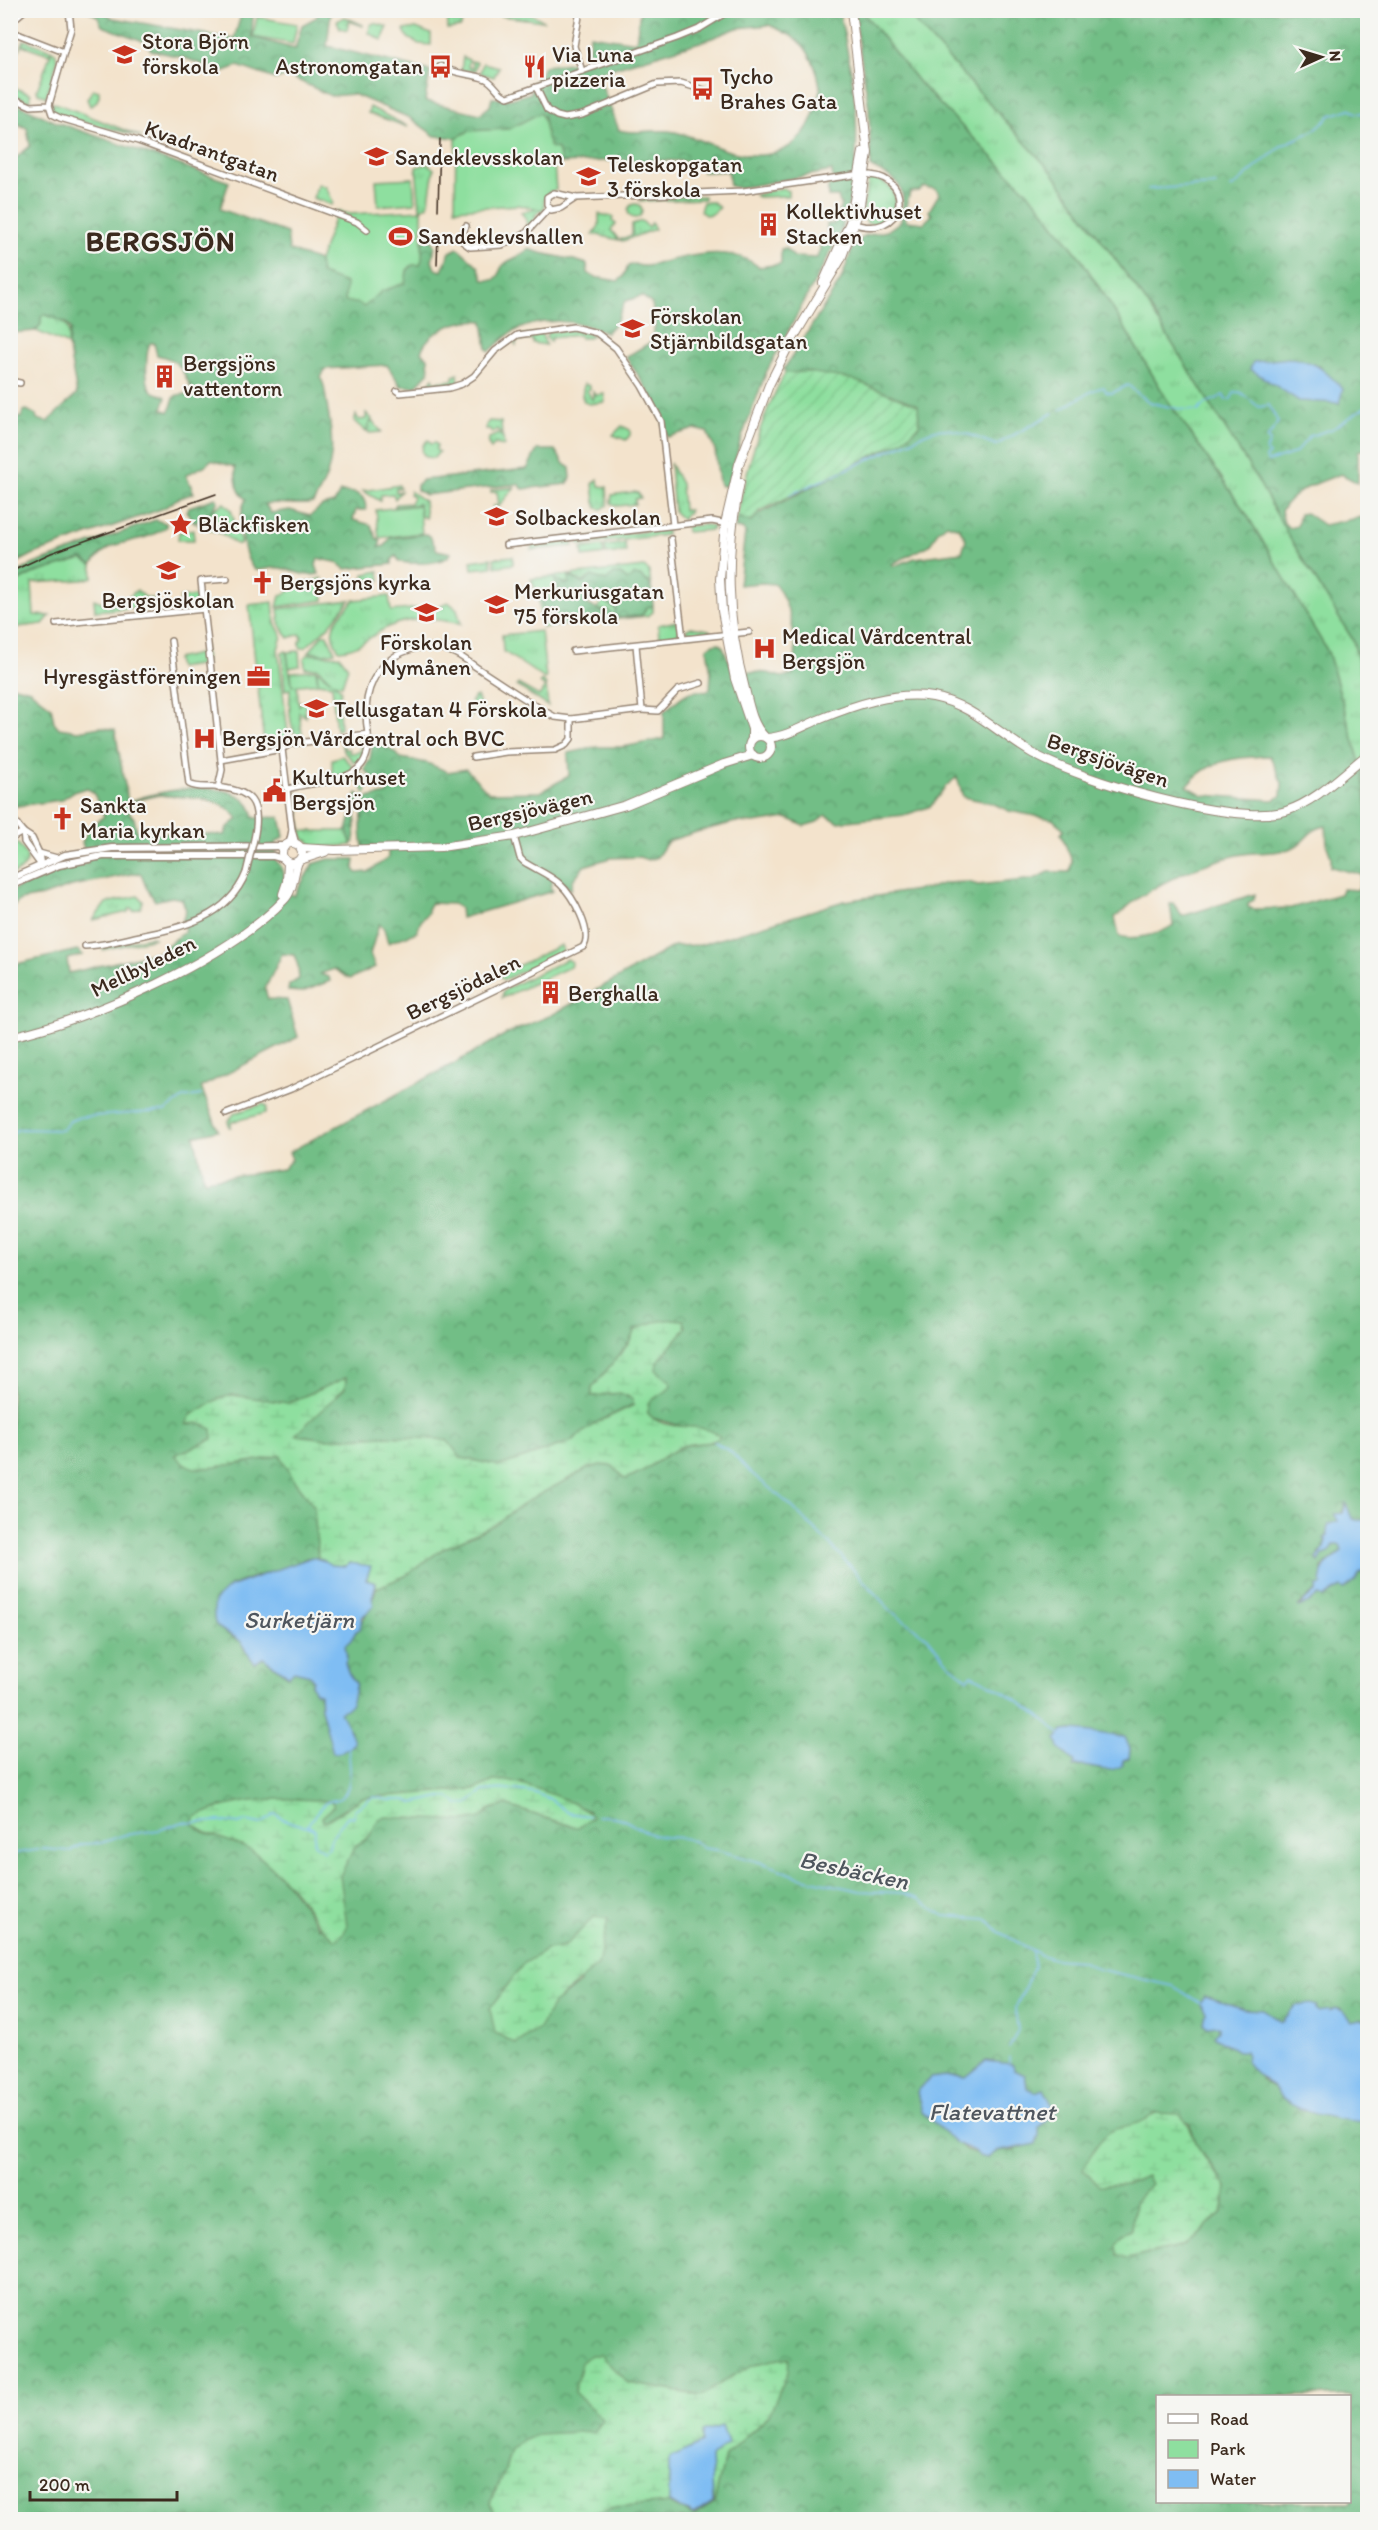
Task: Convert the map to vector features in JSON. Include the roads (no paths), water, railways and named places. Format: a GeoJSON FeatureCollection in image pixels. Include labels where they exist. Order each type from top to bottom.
{"type":"FeatureCollection","features":[{"type":"Feature","properties":{"kind":"main road"},"geometry":{"type":"LineString","coordinates":[[845,10],[853,34]]}},
{"type":"Feature","properties":{"kind":"main road"},"geometry":{"type":"LineString","coordinates":[[753,755],[752,729],[735,679],[720,579],[743,457],[769,385],[813,305],[852,223],[866,142],[861,80],[851,10]]}},
{"type":"Feature","properties":{"kind":"main road"},"geometry":{"type":"LineString","coordinates":[[729,634],[756,727],[765,737],[771,749]]}},
{"type":"Feature","properties":{"kind":"main road","name":"Bergsjövägen"},"geometry":{"type":"LineString","coordinates":[[724,764],[751,742],[878,700],[901,696],[933,697],[966,709],[1032,753],[1076,773],[1179,802],[1252,815],[1276,813],[1302,804],[1368,754]]}},
{"type":"Feature","properties":{"kind":"main road","name":"Bergsjövägen"},"geometry":{"type":"LineString","coordinates":[[293,845],[335,850],[441,847],[514,836],[626,805],[724,764],[753,755],[763,758],[771,749],[802,727]]}},
{"type":"Feature","properties":{"kind":"main road"},"geometry":{"type":"LineString","coordinates":[[279,903],[287,882],[286,861],[282,853],[293,845],[303,854],[299,861]]}},
{"type":"Feature","properties":{"kind":"main road","name":"Bergsjövägen"},"geometry":{"type":"LineString","coordinates":[[286,861],[299,861],[335,850]]}},
{"type":"Feature","properties":{"kind":"main road","name":"Mellbyleden"},"geometry":{"type":"LineString","coordinates":[[10,1037],[85,1014],[171,976],[254,926],[288,894],[299,861]]}},
{"type":"Feature","properties":{"kind":"street"},"geometry":{"type":"LineString","coordinates":[[11,22],[24,10]]}},
{"type":"Feature","properties":{"kind":"street"},"geometry":{"type":"LineString","coordinates":[[10,97],[31,106],[49,105],[71,29],[69,10]]}},
{"type":"Feature","properties":{"kind":"street"},"geometry":{"type":"LineString","coordinates":[[580,10],[574,46],[582,71]]}},
{"type":"Feature","properties":{"kind":"street"},"geometry":{"type":"LineString","coordinates":[[438,68],[441,66],[447,71],[487,80],[504,96],[516,95],[692,32],[730,10]]}},
{"type":"Feature","properties":{"kind":"street"},"geometry":{"type":"LineString","coordinates":[[10,32],[64,52]]}},
{"type":"Feature","properties":{"kind":"street"},"geometry":{"type":"LineString","coordinates":[[536,87],[547,110],[565,118],[582,115],[657,84],[681,83],[707,91]]}},
{"type":"Feature","properties":{"kind":"street","name":"Kvadrantgatan"},"geometry":{"type":"LineString","coordinates":[[49,105],[52,114],[60,118],[138,141],[357,222],[367,230]]}},
{"type":"Feature","properties":{"kind":"street"},"geometry":{"type":"LineString","coordinates":[[549,208],[547,201],[549,195],[554,193],[576,198],[744,191],[854,175]]}},
{"type":"Feature","properties":{"kind":"street"},"geometry":{"type":"LineString","coordinates":[[852,223],[867,227],[880,226],[892,220],[898,210],[899,198],[892,184],[882,177],[870,175]]}},
{"type":"Feature","properties":{"kind":"street"},"geometry":{"type":"LineString","coordinates":[[549,208],[556,210],[576,198]]}},
{"type":"Feature","properties":{"kind":"street"},"geometry":{"type":"LineString","coordinates":[[466,226],[462,238],[463,242],[470,247],[502,244],[525,234],[549,208]]}},
{"type":"Feature","properties":{"kind":"street"},"geometry":{"type":"LineString","coordinates":[[398,391],[400,393],[449,388],[462,384],[474,376],[500,346],[521,334],[573,327],[597,333],[616,348],[642,386],[661,421],[673,525]]}},
{"type":"Feature","properties":{"kind":"street"},"geometry":{"type":"LineString","coordinates":[[10,381],[20,383]]}},
{"type":"Feature","properties":{"kind":"street"},"geometry":{"type":"LineString","coordinates":[[506,545],[712,521],[729,524]]}},
{"type":"Feature","properties":{"kind":"street"},"geometry":{"type":"LineString","coordinates":[[671,539],[683,639]]}},
{"type":"Feature","properties":{"kind":"street"},"geometry":{"type":"LineString","coordinates":[[218,788],[222,770],[201,581],[227,579]]}},
{"type":"Feature","properties":{"kind":"street"},"geometry":{"type":"LineString","coordinates":[[56,624],[205,609]]}},
{"type":"Feature","properties":{"kind":"street"},"geometry":{"type":"LineString","coordinates":[[573,651],[749,632]]}},
{"type":"Feature","properties":{"kind":"street"},"geometry":{"type":"LineString","coordinates":[[85,946],[170,930],[198,921],[228,900],[240,886],[246,873],[258,819],[254,804],[243,794],[218,788],[192,786],[188,781],[171,642]]}},
{"type":"Feature","properties":{"kind":"street"},"geometry":{"type":"LineString","coordinates":[[636,645],[642,710]]}},
{"type":"Feature","properties":{"kind":"street"},"geometry":{"type":"LineString","coordinates":[[288,789],[340,779],[353,773],[364,761],[369,749],[367,697],[375,676],[392,658],[408,650],[438,647],[460,656],[560,719],[642,710],[658,711],[678,690],[701,683]]}},
{"type":"Feature","properties":{"kind":"street"},"geometry":{"type":"LineString","coordinates":[[473,757],[559,749],[571,739],[571,719]]}},
{"type":"Feature","properties":{"kind":"street"},"geometry":{"type":"LineString","coordinates":[[221,760],[282,749],[290,744],[368,734]]}},
{"type":"Feature","properties":{"kind":"street"},"geometry":{"type":"LineString","coordinates":[[282,749],[293,845]]}},
{"type":"Feature","properties":{"kind":"street"},"geometry":{"type":"LineString","coordinates":[[10,815],[23,832],[32,838],[39,853],[42,869]]}},
{"type":"Feature","properties":{"kind":"street"},"geometry":{"type":"LineString","coordinates":[[10,839],[23,832]]}},
{"type":"Feature","properties":{"kind":"street"},"geometry":{"type":"LineString","coordinates":[[23,832],[24,842],[42,869]]}},
{"type":"Feature","properties":{"kind":"street","name":"Bergsjödalen"},"geometry":{"type":"LineString","coordinates":[[225,1113],[291,1089],[583,947],[587,941],[587,933],[571,897],[555,880],[524,862],[514,836]]}},
{"type":"Feature","properties":{"kind":"street","name":"Bergsjövägen"},"geometry":{"type":"LineString","coordinates":[[10,886],[57,858],[78,852],[124,847],[293,845]]}},
{"type":"Feature","properties":{"kind":"street"},"geometry":{"type":"LineString","coordinates":[[39,853],[57,858]]}},
{"type":"Feature","properties":{"kind":"street"},"geometry":{"type":"LineString","coordinates":[[28,871],[33,856]]}},
{"type":"Feature","properties":{"kind":"street","name":"Bergsjövägen"},"geometry":{"type":"LineString","coordinates":[[10,879],[28,871],[79,860],[112,856],[273,856],[286,861]]}},
{"type":"Feature","properties":{"kind":"water"},"geometry":{"type":"Polygon","coordinates":[[[1289,358],[1307,361],[1319,367],[1343,389],[1339,403],[1299,401],[1250,369],[1253,362],[1289,358]]]}},
{"type":"Feature","properties":{"kind":"water"},"geometry":{"type":"Polygon","coordinates":[[[1346,1503],[1354,1519],[1367,1520],[1367,1570],[1360,1573],[1355,1581],[1344,1589],[1341,1587],[1323,1598],[1318,1595],[1309,1603],[1298,1607],[1316,1591],[1317,1586],[1322,1585],[1323,1569],[1342,1551],[1340,1545],[1334,1545],[1319,1562],[1317,1559],[1325,1548],[1327,1540],[1324,1538],[1328,1536],[1329,1524],[1338,1521],[1334,1514],[1343,1513],[1346,1503]]]}},
{"type":"Feature","properties":{"kind":"water","name":"Surketjärn"},"geometry":{"type":"Polygon","coordinates":[[[312,1557],[331,1565],[346,1566],[349,1563],[371,1566],[366,1580],[376,1583],[372,1598],[374,1606],[362,1617],[360,1629],[345,1645],[347,1658],[345,1662],[348,1673],[356,1683],[351,1704],[340,1712],[354,1743],[345,1751],[336,1753],[333,1753],[321,1708],[320,1693],[315,1692],[311,1685],[313,1680],[310,1675],[294,1671],[289,1676],[263,1658],[255,1663],[241,1642],[218,1627],[214,1618],[215,1600],[229,1587],[312,1557]]]}},
{"type":"Feature","properties":{"kind":"water"},"geometry":{"type":"Polygon","coordinates":[[[1072,1730],[1125,1737],[1130,1749],[1129,1758],[1123,1760],[1123,1765],[1110,1770],[1086,1766],[1073,1767],[1075,1763],[1059,1748],[1056,1739],[1063,1731],[1072,1730]]]}},
{"type":"Feature","properties":{"kind":"water"},"geometry":{"type":"Polygon","coordinates":[[[1205,1996],[1244,2009],[1263,2010],[1281,2022],[1295,2006],[1311,2004],[1317,2006],[1316,2010],[1319,2012],[1335,2008],[1343,2011],[1351,2021],[1361,2019],[1367,2021],[1367,2122],[1311,2112],[1290,2104],[1282,2098],[1249,2065],[1245,2051],[1237,2051],[1214,2036],[1219,2026],[1207,2027],[1204,2023],[1206,2013],[1200,2003],[1205,1996]]]}},
{"type":"Feature","properties":{"kind":"water","name":"Flatevattnet"},"geometry":{"type":"Polygon","coordinates":[[[986,2061],[1012,2064],[1013,2070],[1025,2075],[1027,2088],[1035,2092],[1044,2089],[1056,2112],[1039,2128],[1036,2144],[996,2152],[987,2158],[956,2143],[922,2112],[917,2092],[930,2078],[966,2077],[986,2061]]]}},
{"type":"Feature","properties":{"kind":"water"},"geometry":{"type":"Polygon","coordinates":[[[722,2426],[728,2444],[711,2457],[713,2502],[693,2515],[669,2502],[669,2458],[702,2443],[702,2432],[722,2426]]]}},
{"type":"Feature","properties":{"kind":"waterway"},"geometry":{"type":"LineString","coordinates":[[1230,187],[1233,187],[1281,146],[1313,131],[1331,115],[1350,109],[1364,113],[1368,104]]}},
{"type":"Feature","properties":{"kind":"waterway"},"geometry":{"type":"LineString","coordinates":[[1148,189],[1216,185]]}},
{"type":"Feature","properties":{"kind":"waterway"},"geometry":{"type":"LineString","coordinates":[[1060,410],[1088,393],[1104,387],[1106,392],[1112,393],[1128,385],[1150,402],[1198,411],[1204,405],[1223,395],[1226,400],[1231,399],[1234,393],[1240,392],[1259,407],[1269,405],[1278,422],[1267,439],[1270,441],[1266,451],[1269,454],[1266,458],[1268,462],[1295,453],[1310,436],[1332,429],[1368,405]]}},
{"type":"Feature","properties":{"kind":"waterway"},"geometry":{"type":"LineString","coordinates":[[789,495],[925,433],[935,430],[955,430],[996,445],[1053,413]]}},
{"type":"Feature","properties":{"kind":"waterway"},"geometry":{"type":"LineString","coordinates":[[10,1134],[19,1129],[62,1130],[70,1121],[80,1117],[165,1111],[183,1098],[201,1095]]}},
{"type":"Feature","properties":{"kind":"waterway"},"geometry":{"type":"LineString","coordinates":[[714,1442],[730,1451],[750,1472],[790,1505],[832,1546],[891,1611],[929,1639],[949,1664],[968,1679],[972,1675],[1007,1694],[1060,1734]]}},
{"type":"Feature","properties":{"kind":"waterway"},"geometry":{"type":"LineString","coordinates":[[10,1854],[44,1849],[70,1851],[82,1844],[101,1843],[124,1835],[159,1830],[183,1822],[219,1821],[239,1824],[246,1821],[261,1824],[275,1814],[288,1822],[307,1826],[323,1805],[340,1799],[346,1791],[350,1774],[348,1749]]}},
{"type":"Feature","properties":{"kind":"waterway"},"geometry":{"type":"LineString","coordinates":[[308,1826],[315,1830],[314,1844],[324,1851],[329,1847],[334,1834],[348,1816],[354,1817],[354,1810],[373,1797],[406,1800],[413,1803],[441,1797],[450,1798],[458,1804],[467,1804],[483,1791],[505,1789],[532,1792],[550,1799],[568,1813],[589,1816]]}},
{"type":"Feature","properties":{"kind":"waterway","name":"Besbäcken"},"geometry":{"type":"LineString","coordinates":[[597,1816],[616,1817],[654,1835],[692,1840],[702,1848],[766,1864],[799,1877],[860,1891],[904,1893],[919,1899],[944,1916],[987,1919],[999,1932],[1041,1955],[1054,1959],[1081,1961],[1098,1969],[1173,1986],[1200,2003]]}},
{"type":"Feature","properties":{"kind":"waterway"},"geometry":{"type":"LineString","coordinates":[[1009,2048],[1018,2030],[1015,2009],[1034,1967],[1032,1951]]}},
{"type":"Feature","properties":{"kind":"waterway"},"geometry":{"type":"LineString","coordinates":[[1009,2057],[1009,2063]]}},
{"type":"Feature","properties":{"kind":"tram line"},"geometry":{"type":"LineString","coordinates":[[438,210],[440,139]]}},
{"type":"Feature","properties":{"kind":"tram line"},"geometry":{"type":"LineString","coordinates":[[437,265],[438,233]]}},
{"type":"Feature","properties":{"kind":"tram line"},"geometry":{"type":"LineString","coordinates":[[10,572],[51,553],[216,494]]}},
{"type":"Feature","properties":{"kind":"place","name":"Stora Björn förskola"},"geometry":{"type":"Point","coordinates":[124,54]}},
{"type":"Feature","properties":{"kind":"place","name":"Astronomgatan"},"geometry":{"type":"Point","coordinates":[441,66]}},
{"type":"Feature","properties":{"kind":"place","name":"Via Luna pizzeria"},"geometry":{"type":"Point","coordinates":[534,67]}},
{"type":"Feature","properties":{"kind":"place","name":"Tycho Brahes Gata"},"geometry":{"type":"Point","coordinates":[702,89]}},
{"type":"Feature","properties":{"kind":"place","name":"Sandeklevsskolan"},"geometry":{"type":"Point","coordinates":[377,157]}},
{"type":"Feature","properties":{"kind":"place","name":"Teleskopgatan 3 förskola"},"geometry":{"type":"Point","coordinates":[589,177]}},
{"type":"Feature","properties":{"kind":"place","name":"Kollektivhuset Stacken"},"geometry":{"type":"Point","coordinates":[768,224]}},
{"type":"Feature","properties":{"kind":"place","name":"Sandeklevshallen"},"geometry":{"type":"Point","coordinates":[400,236]}},
{"type":"Feature","properties":{"kind":"place","name":"Förskolan Stjärnbildsgatan"},"geometry":{"type":"Point","coordinates":[632,329]}},
{"type":"Feature","properties":{"kind":"place","name":"Bergsjöns vattentorn"},"geometry":{"type":"Point","coordinates":[165,376]}},
{"type":"Feature","properties":{"kind":"place","name":"Solbackeskolan"},"geometry":{"type":"Point","coordinates":[497,517]}},
{"type":"Feature","properties":{"kind":"place","name":"Bläckfisken"},"geometry":{"type":"Point","coordinates":[180,524]}},
{"type":"Feature","properties":{"kind":"place","name":"Bergsjöskolan"},"geometry":{"type":"Point","coordinates":[168,571]}},
{"type":"Feature","properties":{"kind":"place","name":"Bergsjöns kyrka"},"geometry":{"type":"Point","coordinates":[262,582]}},
{"type":"Feature","properties":{"kind":"place","name":"Merkuriusgatan 75 förskola"},"geometry":{"type":"Point","coordinates":[496,604]}},
{"type":"Feature","properties":{"kind":"place","name":"Förskolan Nymånen"},"geometry":{"type":"Point","coordinates":[426,613]}},
{"type":"Feature","properties":{"kind":"place","name":"Medical Vårdcentral Bergsjön"},"geometry":{"type":"Point","coordinates":[764,649]}},
{"type":"Feature","properties":{"kind":"place","name":"Hyresgästföreningen"},"geometry":{"type":"Point","coordinates":[259,676]}},
{"type":"Feature","properties":{"kind":"place","name":"Tellusgatan 4 Förskola"},"geometry":{"type":"Point","coordinates":[316,709]}},
{"type":"Feature","properties":{"kind":"place","name":"Bergsjön Vårdcentral och BVC"},"geometry":{"type":"Point","coordinates":[204,738]}},
{"type":"Feature","properties":{"kind":"place","name":"Kulturhuset Bergsjön"},"geometry":{"type":"Point","coordinates":[274,790]}},
{"type":"Feature","properties":{"kind":"place","name":"Sankta Maria kyrkan"},"geometry":{"type":"Point","coordinates":[62,818]}},
{"type":"Feature","properties":{"kind":"place","name":"Berghalla"},"geometry":{"type":"Point","coordinates":[550,993]}},
{"type":"Feature","properties":{"kind":"district","name":"BERGSJÖN"},"geometry":{"type":"Point","coordinates":[161,241]}}]}
